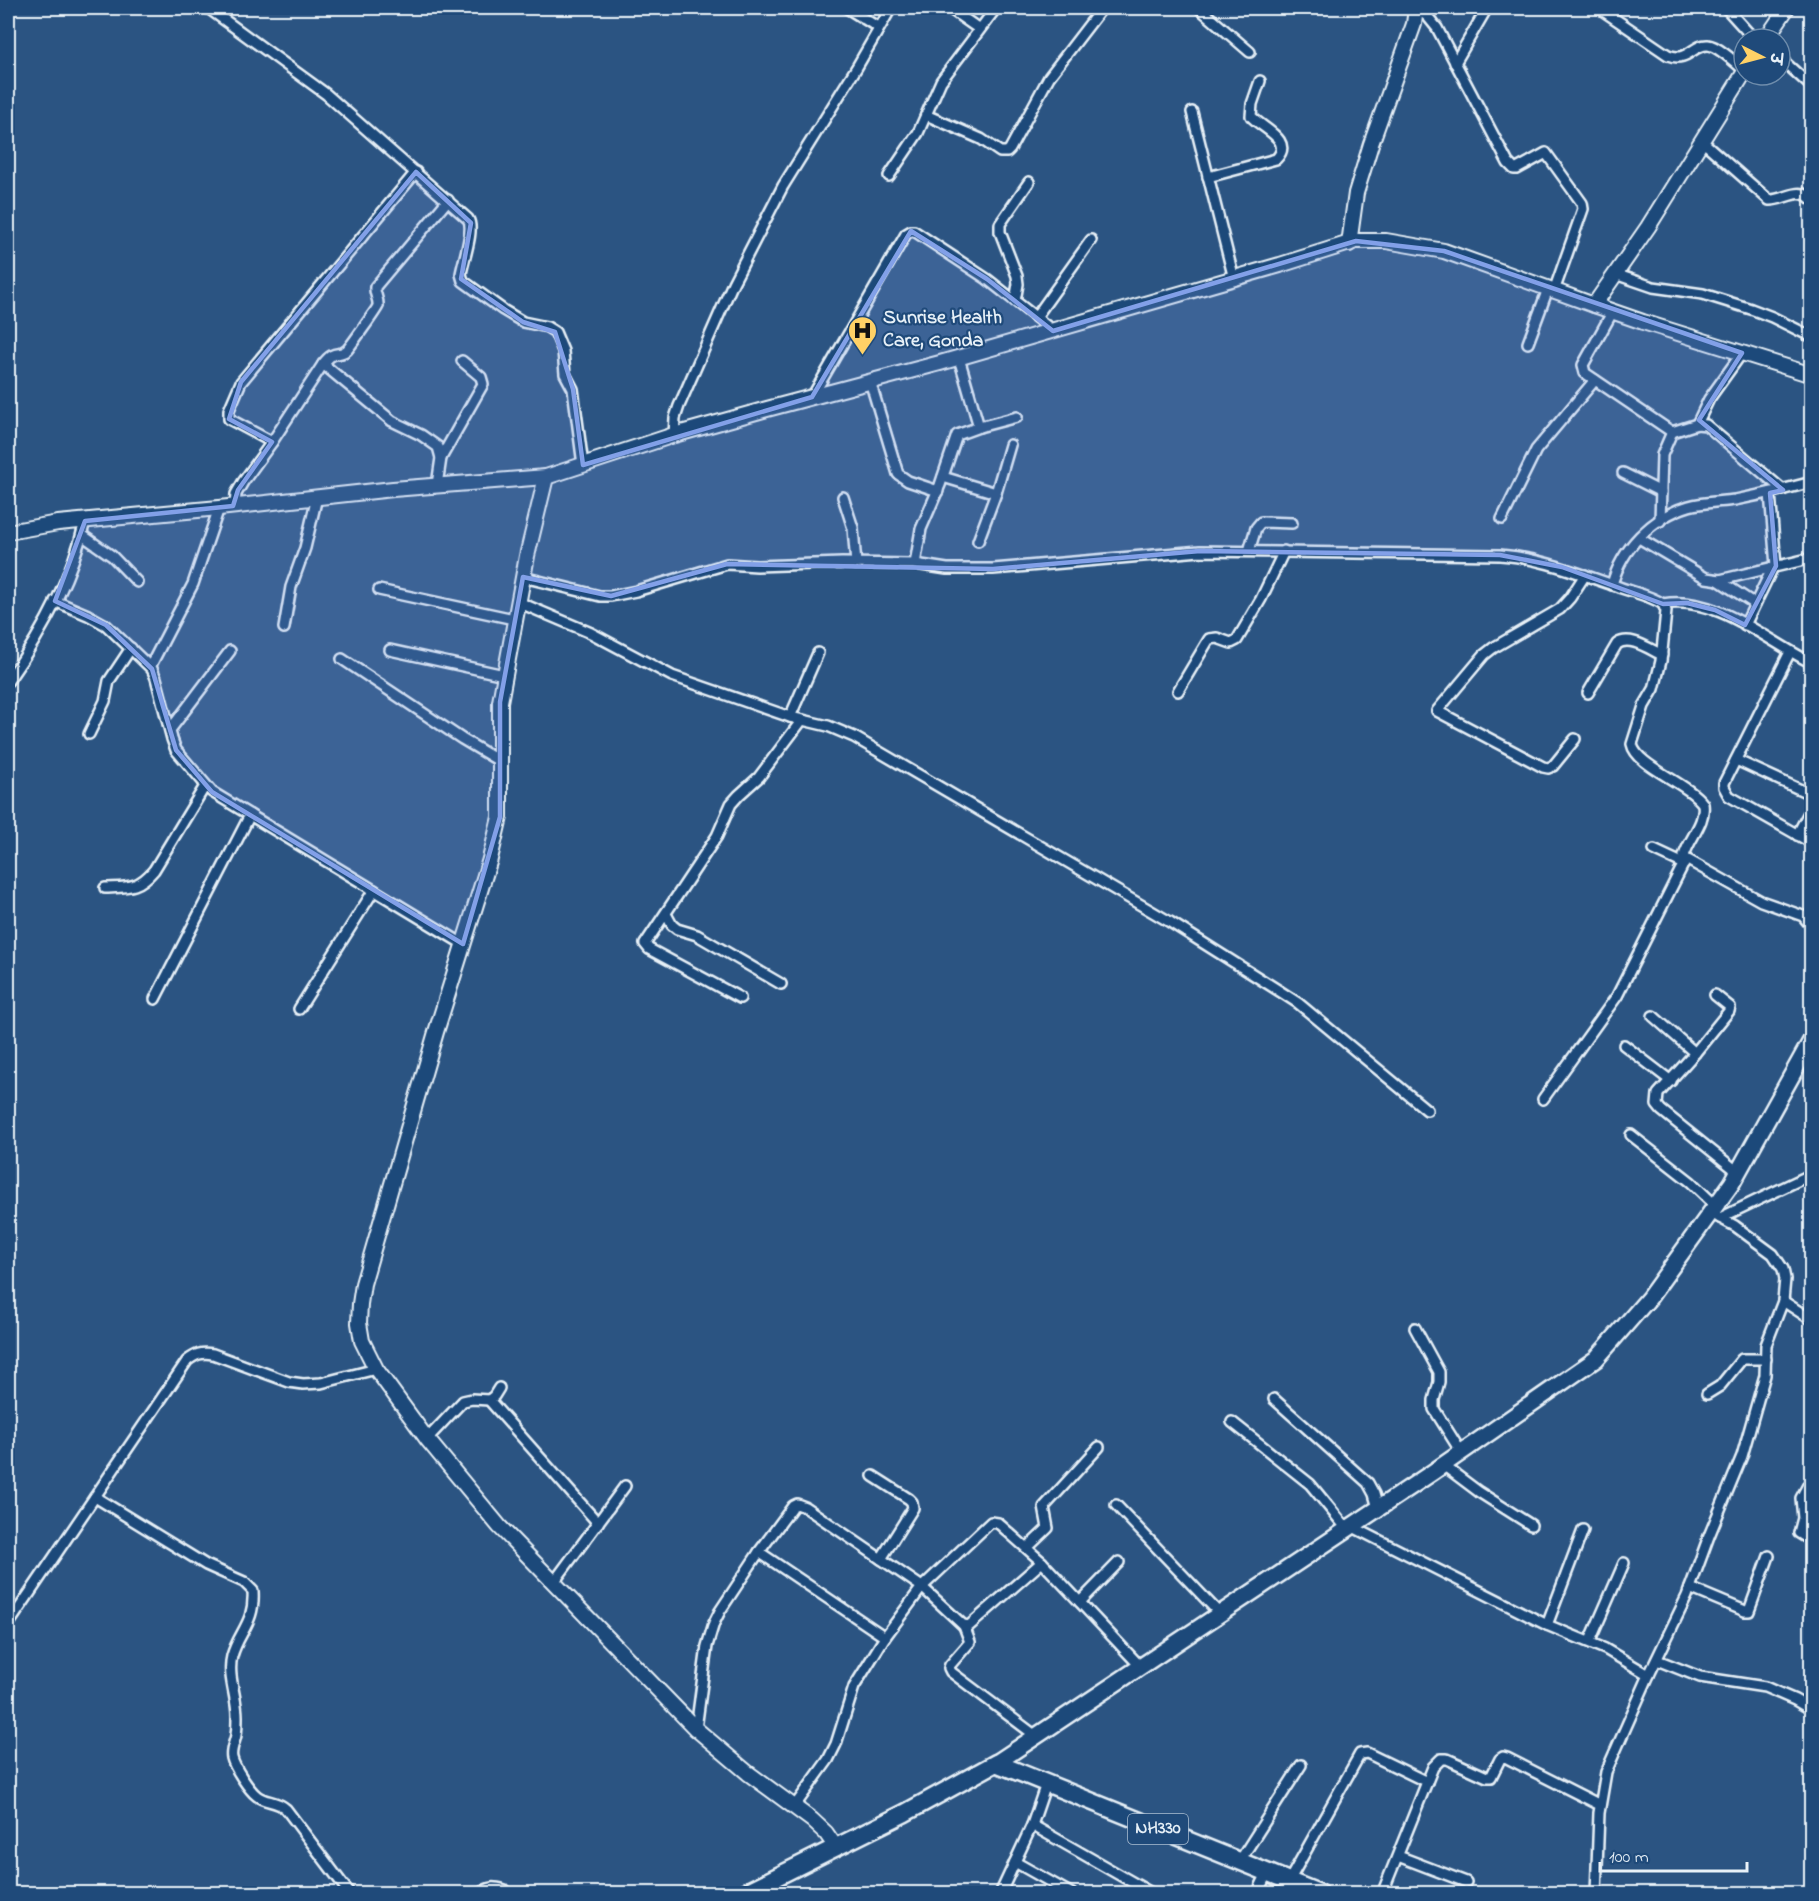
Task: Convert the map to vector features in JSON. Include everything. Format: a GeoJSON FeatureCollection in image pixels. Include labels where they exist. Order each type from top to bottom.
{"type":"FeatureCollection","features":[{"type":"Feature","properties":{"kind":"highway","name":"NH330"},"geometry":{"type":"LineString","coordinates":[[996,1763],[1321,1893]]}},
{"type":"Feature","properties":{"kind":"highway"},"geometry":{"type":"LineString","coordinates":[[753,1891],[835,1846],[905,1813],[996,1763]]}},
{"type":"Feature","properties":{"kind":"main road"},"geometry":{"type":"LineString","coordinates":[[1774,27],[1787,8]]}},
{"type":"Feature","properties":{"kind":"main road"},"geometry":{"type":"LineString","coordinates":[[1349,243],[1356,193],[1374,134],[1414,24],[1422,9]]}},
{"type":"Feature","properties":{"kind":"main road"},"geometry":{"type":"LineString","coordinates":[[1594,305],[1647,226],[1734,87]]}},
{"type":"Feature","properties":{"kind":"main road"},"geometry":{"type":"LineString","coordinates":[[8,532],[85,520],[437,485],[546,477],[674,435],[959,358],[1234,279],[1349,243],[1365,241],[1386,241],[1444,251],[1594,305],[1812,375]]}},
{"type":"Feature","properties":{"kind":"main road"},"geometry":{"type":"LineString","coordinates":[[546,477],[514,619],[500,702],[500,817],[490,859],[435,1032],[363,1284],[359,1323],[362,1341],[376,1369],[427,1439],[499,1526],[696,1729],[748,1773],[826,1833],[835,1846]]}},
{"type":"Feature","properties":{"kind":"main road"},"geometry":{"type":"LineString","coordinates":[[996,1763],[1443,1465],[1596,1359],[1649,1298],[1716,1212],[1812,1039]]}},
{"type":"Feature","properties":{"kind":"street"},"geometry":{"type":"LineString","coordinates":[[208,8],[326,94],[448,200],[471,223],[461,274],[463,281],[502,310],[523,322],[547,327],[555,332],[562,351],[565,374],[573,389],[583,465]]}},
{"type":"Feature","properties":{"kind":"street"},"geometry":{"type":"LineString","coordinates":[[847,8],[879,28]]}},
{"type":"Feature","properties":{"kind":"street"},"geometry":{"type":"LineString","coordinates":[[674,435],[675,418],[679,406],[733,283],[783,186],[891,8]]}},
{"type":"Feature","properties":{"kind":"street"},"geometry":{"type":"LineString","coordinates":[[949,8],[980,29]]}},
{"type":"Feature","properties":{"kind":"street"},"geometry":{"type":"LineString","coordinates":[[890,176],[918,134],[941,81],[996,8]]}},
{"type":"Feature","properties":{"kind":"street"},"geometry":{"type":"LineString","coordinates":[[926,115],[981,139],[1000,152],[1007,152],[1049,77],[1102,8]]}},
{"type":"Feature","properties":{"kind":"street"},"geometry":{"type":"LineString","coordinates":[[1199,8],[1250,52]]}},
{"type":"Feature","properties":{"kind":"street"},"geometry":{"type":"LineString","coordinates":[[1455,63],[1487,8]]}},
{"type":"Feature","properties":{"kind":"street"},"geometry":{"type":"LineString","coordinates":[[1599,8],[1675,57],[1689,55],[1703,46],[1712,46],[1732,62]]}},
{"type":"Feature","properties":{"kind":"street"},"geometry":{"type":"LineString","coordinates":[[1726,8],[1743,27]]}},
{"type":"Feature","properties":{"kind":"street"},"geometry":{"type":"LineString","coordinates":[[1422,9],[1437,28],[1508,163],[1517,169],[1546,153],[1582,202],[1583,209],[1528,343]]}},
{"type":"Feature","properties":{"kind":"street"},"geometry":{"type":"LineString","coordinates":[[1792,69],[1812,87]]}},
{"type":"Feature","properties":{"kind":"street"},"geometry":{"type":"LineString","coordinates":[[1208,177],[1276,159],[1279,156],[1282,147],[1279,138],[1251,116],[1252,104],[1260,81]]}},
{"type":"Feature","properties":{"kind":"street"},"geometry":{"type":"LineString","coordinates":[[1192,112],[1234,279]]}},
{"type":"Feature","properties":{"kind":"street"},"geometry":{"type":"LineString","coordinates":[[1701,140],[1769,200],[1780,200],[1802,193],[1808,195],[1812,200]]}},
{"type":"Feature","properties":{"kind":"street"},"geometry":{"type":"LineString","coordinates":[[272,442],[229,419],[229,410],[241,382],[416,172]]}},
{"type":"Feature","properties":{"kind":"street"},"geometry":{"type":"LineString","coordinates":[[1015,301],[1017,276],[1000,232],[1000,224],[1029,182]]}},
{"type":"Feature","properties":{"kind":"street"},"geometry":{"type":"LineString","coordinates":[[235,506],[238,490],[323,364],[329,356],[345,352],[360,329],[375,313],[378,304],[375,287],[448,200]]}},
{"type":"Feature","properties":{"kind":"street"},"geometry":{"type":"LineString","coordinates":[[812,397],[908,232],[914,231],[987,279],[1053,330]]}},
{"type":"Feature","properties":{"kind":"street"},"geometry":{"type":"LineString","coordinates":[[1036,318],[1091,240]]}},
{"type":"Feature","properties":{"kind":"street"},"geometry":{"type":"LineString","coordinates":[[1615,274],[1653,287],[1703,294],[1751,309],[1812,337]]}},
{"type":"Feature","properties":{"kind":"street"},"geometry":{"type":"LineString","coordinates":[[1613,311],[1583,365],[1585,373],[1672,432]]}},
{"type":"Feature","properties":{"kind":"street"},"geometry":{"type":"LineString","coordinates":[[1697,424],[1709,399],[1742,353]]}},
{"type":"Feature","properties":{"kind":"street"},"geometry":{"type":"LineString","coordinates":[[959,358],[979,427]]}},
{"type":"Feature","properties":{"kind":"street"},"geometry":{"type":"LineString","coordinates":[[437,485],[441,458],[483,384],[481,376],[462,361]]}},
{"type":"Feature","properties":{"kind":"street"},"geometry":{"type":"LineString","coordinates":[[323,364],[392,422],[433,442],[438,447],[441,458]]}},
{"type":"Feature","properties":{"kind":"street"},"geometry":{"type":"LineString","coordinates":[[1502,519],[1536,450],[1595,380]]}},
{"type":"Feature","properties":{"kind":"street"},"geometry":{"type":"LineString","coordinates":[[870,381],[898,474],[908,481],[938,491]]}},
{"type":"Feature","properties":{"kind":"street"},"geometry":{"type":"LineString","coordinates":[[915,564],[921,529],[938,491],[957,435],[1017,417]]}},
{"type":"Feature","properties":{"kind":"street"},"geometry":{"type":"LineString","coordinates":[[1660,521],[1662,455],[1672,432],[1697,424],[1706,425],[1784,490]]}},
{"type":"Feature","properties":{"kind":"street"},"geometry":{"type":"LineString","coordinates":[[978,541],[996,493],[1010,445]]}},
{"type":"Feature","properties":{"kind":"street"},"geometry":{"type":"LineString","coordinates":[[1623,473],[1661,492]]}},
{"type":"Feature","properties":{"kind":"street"},"geometry":{"type":"LineString","coordinates":[[943,477],[996,493]]}},
{"type":"Feature","properties":{"kind":"street"},"geometry":{"type":"LineString","coordinates":[[1612,585],[1625,552],[1650,527],[1674,512],[1690,506],[1770,493],[1812,482]]}},
{"type":"Feature","properties":{"kind":"street"},"geometry":{"type":"LineString","coordinates":[[1745,625],[1775,567],[1770,493]]}},
{"type":"Feature","properties":{"kind":"street"},"geometry":{"type":"LineString","coordinates":[[284,628],[291,587],[305,548],[318,497]]}},
{"type":"Feature","properties":{"kind":"street"},"geometry":{"type":"LineString","coordinates":[[843,497],[853,528],[856,564]]}},
{"type":"Feature","properties":{"kind":"street"},"geometry":{"type":"LineString","coordinates":[[150,667],[193,584],[219,508]]}},
{"type":"Feature","properties":{"kind":"street"},"geometry":{"type":"LineString","coordinates":[[8,681],[34,642],[56,601],[78,548],[85,520]]}},
{"type":"Feature","properties":{"kind":"street"},"geometry":{"type":"LineString","coordinates":[[1249,551],[1260,522],[1292,523]]}},
{"type":"Feature","properties":{"kind":"street"},"geometry":{"type":"LineString","coordinates":[[82,535],[112,556],[137,582]]}},
{"type":"Feature","properties":{"kind":"street"},"geometry":{"type":"LineString","coordinates":[[1639,538],[1706,578],[1718,580],[1812,558]]}},
{"type":"Feature","properties":{"kind":"street"},"geometry":{"type":"LineString","coordinates":[[523,578],[600,596],[611,596],[636,591],[727,564],[757,566],[915,564],[947,568],[993,569],[1200,551],[1406,553],[1522,557],[1562,567],[1663,604],[1687,603],[1715,610],[1812,663]]}},
{"type":"Feature","properties":{"kind":"street"},"geometry":{"type":"LineString","coordinates":[[1178,691],[1209,639],[1217,638],[1232,643],[1237,640],[1267,588],[1284,551]]}},
{"type":"Feature","properties":{"kind":"street"},"geometry":{"type":"LineString","coordinates":[[1575,739],[1553,766],[1543,767],[1437,711],[1484,655],[1492,648],[1560,609],[1585,575]]}},
{"type":"Feature","properties":{"kind":"street"},"geometry":{"type":"LineString","coordinates":[[1718,580],[1755,604]]}},
{"type":"Feature","properties":{"kind":"street"},"geometry":{"type":"LineString","coordinates":[[379,590],[514,619]]}},
{"type":"Feature","properties":{"kind":"street"},"geometry":{"type":"LineString","coordinates":[[56,601],[106,625],[150,667],[156,678],[176,750],[212,792],[463,944]]}},
{"type":"Feature","properties":{"kind":"street"},"geometry":{"type":"LineString","coordinates":[[518,602],[591,633],[672,675],[790,717],[828,726],[854,737],[1170,922],[1298,1003],[1427,1110]]}},
{"type":"Feature","properties":{"kind":"street"},"geometry":{"type":"LineString","coordinates":[[1543,1099],[1614,1001],[1685,862],[1686,848],[1703,817],[1703,804],[1686,787],[1640,759],[1633,750],[1632,744],[1644,706],[1653,689],[1662,655],[1666,611],[1663,604]]}},
{"type":"Feature","properties":{"kind":"street"},"geometry":{"type":"LineString","coordinates":[[1588,693],[1621,641],[1630,641],[1662,655]]}},
{"type":"Feature","properties":{"kind":"street"},"geometry":{"type":"LineString","coordinates":[[88,735],[105,701],[109,681],[131,648]]}},
{"type":"Feature","properties":{"kind":"street"},"geometry":{"type":"LineString","coordinates":[[390,650],[504,675]]}},
{"type":"Feature","properties":{"kind":"street"},"geometry":{"type":"LineString","coordinates":[[170,730],[230,651]]}},
{"type":"Feature","properties":{"kind":"street"},"geometry":{"type":"LineString","coordinates":[[1790,652],[1724,783],[1724,788],[1726,792],[1812,843]]}},
{"type":"Feature","properties":{"kind":"street"},"geometry":{"type":"LineString","coordinates":[[790,717],[818,653]]}},
{"type":"Feature","properties":{"kind":"street"},"geometry":{"type":"LineString","coordinates":[[342,659],[499,761]]}},
{"type":"Feature","properties":{"kind":"street"},"geometry":{"type":"LineString","coordinates":[[740,999],[646,947],[646,942],[717,836],[735,798],[759,777],[802,720]]}},
{"type":"Feature","properties":{"kind":"street"},"geometry":{"type":"LineString","coordinates":[[1736,760],[1812,795]]}},
{"type":"Feature","properties":{"kind":"street"},"geometry":{"type":"LineString","coordinates":[[105,888],[132,887],[145,880],[154,870],[205,786]]}},
{"type":"Feature","properties":{"kind":"street"},"geometry":{"type":"LineString","coordinates":[[1797,835],[1812,807]]}},
{"type":"Feature","properties":{"kind":"street"},"geometry":{"type":"LineString","coordinates":[[154,999],[250,815]]}},
{"type":"Feature","properties":{"kind":"street"},"geometry":{"type":"LineString","coordinates":[[1654,850],[1685,862],[1761,901],[1796,912],[1810,920]]}},
{"type":"Feature","properties":{"kind":"street"},"geometry":{"type":"LineString","coordinates":[[299,1009],[374,890]]}},
{"type":"Feature","properties":{"kind":"street"},"geometry":{"type":"LineString","coordinates":[[666,914],[677,929],[697,935],[781,984]]}},
{"type":"Feature","properties":{"kind":"street"},"geometry":{"type":"LineString","coordinates":[[1715,995],[1728,1004],[1730,1009],[1658,1094],[1657,1105],[1738,1172]]}},
{"type":"Feature","properties":{"kind":"street"},"geometry":{"type":"LineString","coordinates":[[1653,1016],[1695,1053]]}},
{"type":"Feature","properties":{"kind":"street"},"geometry":{"type":"LineString","coordinates":[[1624,1045],[1671,1081]]}},
{"type":"Feature","properties":{"kind":"street"},"geometry":{"type":"LineString","coordinates":[[1596,1893],[1600,1805],[1609,1764],[1690,1588],[1742,1456],[1765,1375],[1766,1345],[1783,1300],[1785,1279],[1783,1269],[1773,1254],[1716,1212],[1691,1182],[1631,1135]]}},
{"type":"Feature","properties":{"kind":"street"},"geometry":{"type":"LineString","coordinates":[[1716,1212],[1812,1174]]}},
{"type":"Feature","properties":{"kind":"street"},"geometry":{"type":"LineString","coordinates":[[1783,1300],[1812,1320]]}},
{"type":"Feature","properties":{"kind":"street"},"geometry":{"type":"LineString","coordinates":[[1415,1328],[1439,1371],[1434,1409],[1461,1452]]}},
{"type":"Feature","properties":{"kind":"street"},"geometry":{"type":"LineString","coordinates":[[8,1625],[187,1361],[202,1352],[213,1354],[289,1382],[303,1384],[321,1383],[376,1369]]}},
{"type":"Feature","properties":{"kind":"street"},"geometry":{"type":"LineString","coordinates":[[1707,1394],[1720,1386],[1742,1359],[1766,1359]]}},
{"type":"Feature","properties":{"kind":"street"},"geometry":{"type":"LineString","coordinates":[[489,1401],[499,1388]]}},
{"type":"Feature","properties":{"kind":"street"},"geometry":{"type":"LineString","coordinates":[[427,1439],[463,1401],[472,1399],[489,1401],[598,1523]]}},
{"type":"Feature","properties":{"kind":"street"},"geometry":{"type":"LineString","coordinates":[[1274,1399],[1368,1483],[1378,1508]]}},
{"type":"Feature","properties":{"kind":"street"},"geometry":{"type":"LineString","coordinates":[[1232,1422],[1310,1484],[1349,1528],[1547,1625],[1590,1641],[1649,1675]]}},
{"type":"Feature","properties":{"kind":"street"},"geometry":{"type":"LineString","coordinates":[[1027,1548],[1048,1528],[1044,1507],[1099,1447]]}},
{"type":"Feature","properties":{"kind":"street"},"geometry":{"type":"LineString","coordinates":[[1443,1465],[1479,1492],[1531,1524]]}},
{"type":"Feature","properties":{"kind":"street"},"geometry":{"type":"LineString","coordinates":[[873,1476],[909,1499],[913,1504],[913,1508],[881,1559]]}},
{"type":"Feature","properties":{"kind":"street"},"geometry":{"type":"LineString","coordinates":[[1812,1478],[1808,1492],[1800,1502],[1803,1518],[1799,1533],[1812,1541]]}},
{"type":"Feature","properties":{"kind":"street"},"geometry":{"type":"LineString","coordinates":[[554,1582],[625,1486]]}},
{"type":"Feature","properties":{"kind":"street"},"geometry":{"type":"LineString","coordinates":[[95,1497],[206,1565],[244,1582],[253,1591],[251,1617],[232,1655],[237,1715],[232,1758],[237,1770],[255,1794],[262,1799],[278,1802],[286,1809],[350,1893]]}},
{"type":"Feature","properties":{"kind":"street"},"geometry":{"type":"LineString","coordinates":[[696,1729],[708,1646],[714,1623],[759,1552],[793,1506],[797,1504],[806,1507],[922,1587],[964,1626],[970,1642],[950,1665],[951,1672],[1036,1736]]}},
{"type":"Feature","properties":{"kind":"street"},"geometry":{"type":"LineString","coordinates":[[1116,1505],[1220,1614]]}},
{"type":"Feature","properties":{"kind":"street"},"geometry":{"type":"LineString","coordinates":[[794,1808],[828,1761],[836,1744],[854,1687],[885,1637],[922,1587],[991,1522],[1002,1525],[1042,1562],[1141,1667]]}},
{"type":"Feature","properties":{"kind":"street"},"geometry":{"type":"LineString","coordinates":[[1547,1625],[1583,1530]]}},
{"type":"Feature","properties":{"kind":"street"},"geometry":{"type":"LineString","coordinates":[[759,1552],[885,1637]]}},
{"type":"Feature","properties":{"kind":"street"},"geometry":{"type":"LineString","coordinates":[[1690,1588],[1749,1611],[1769,1556]]}},
{"type":"Feature","properties":{"kind":"street"},"geometry":{"type":"LineString","coordinates":[[964,1626],[973,1623],[1042,1562]]}},
{"type":"Feature","properties":{"kind":"street"},"geometry":{"type":"LineString","coordinates":[[1080,1602],[1119,1562]]}},
{"type":"Feature","properties":{"kind":"street"},"geometry":{"type":"LineString","coordinates":[[1590,1641],[1624,1563]]}},
{"type":"Feature","properties":{"kind":"street"},"geometry":{"type":"LineString","coordinates":[[1657,1660],[1700,1677],[1765,1687],[1812,1710]]}},
{"type":"Feature","properties":{"kind":"street"},"geometry":{"type":"LineString","coordinates":[[1289,1881],[1360,1754],[1367,1753],[1427,1782]]}},
{"type":"Feature","properties":{"kind":"street"},"geometry":{"type":"LineString","coordinates":[[1382,1893],[1433,1767],[1441,1759],[1447,1759],[1486,1777],[1491,1777],[1503,1756],[1600,1805]]}},
{"type":"Feature","properties":{"kind":"street"},"geometry":{"type":"LineString","coordinates":[[1239,1862],[1301,1765]]}},
{"type":"Feature","properties":{"kind":"street"},"geometry":{"type":"LineString","coordinates":[[1000,1893],[1032,1825],[1046,1784]]}},
{"type":"Feature","properties":{"kind":"street"},"geometry":{"type":"LineString","coordinates":[[1032,1825],[1153,1893]]}},
{"type":"Feature","properties":{"kind":"street"},"geometry":{"type":"LineString","coordinates":[[1398,1856],[1466,1882]]}},
{"type":"Feature","properties":{"kind":"street"},"geometry":{"type":"LineString","coordinates":[[1015,1862],[1072,1893]]}},
{"type":"Feature","properties":{"kind":"street"},"geometry":{"type":"LineString","coordinates":[[1257,1893],[1267,1873]]}},
{"type":"Feature","properties":{"kind":"street"},"geometry":{"type":"LineString","coordinates":[[480,1893],[495,1887],[505,1890]]}},
{"type":"Feature","properties":{"kind":"highlighted area"},"geometry":{"type":"Polygon","coordinates":[[[416,172],[471,223],[461,279],[523,322],[555,332],[573,389],[583,465],[812,397],[911,231],[987,279],[1053,331],[1356,241],[1444,251],[1742,353],[1699,420],[1783,490],[1770,493],[1776,566],[1745,625],[1715,610],[1687,603],[1663,604],[1562,567],[1500,555],[1200,551],[993,569],[727,564],[611,596],[523,577],[500,702],[500,817],[463,944],[212,792],[176,750],[152,669],[106,625],[55,601],[85,521],[233,506],[238,490],[272,442],[229,419],[241,382],[416,172]]]}},
{"type":"Feature","properties":{"kind":"place","name":"Sunrise Health Care, Gonda"},"geometry":{"type":"Point","coordinates":[862,356]}}]}
